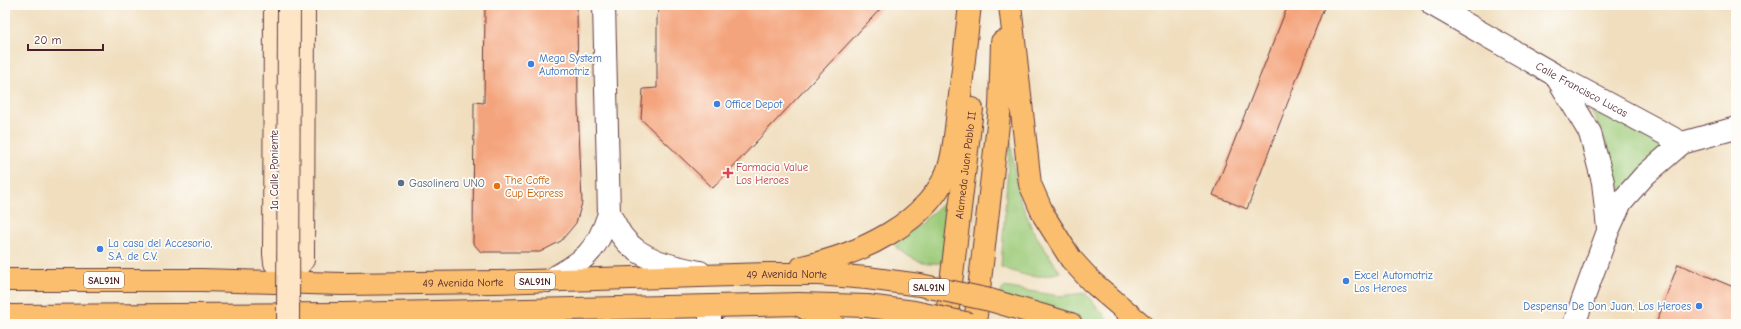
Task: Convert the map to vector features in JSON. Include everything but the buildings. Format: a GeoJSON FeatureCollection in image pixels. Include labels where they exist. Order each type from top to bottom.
{"type":"FeatureCollection","features":[{"type":"Feature","properties":{"kind":"main road"},"geometry":{"type":"LineString","coordinates":[[768,274],[813,264],[853,252],[881,239],[918,214],[938,190],[950,165],[970,5]]}},
{"type":"Feature","properties":{"kind":"main road","name":"Alameda Juan Pablo II"},"geometry":{"type":"LineString","coordinates":[[946,324],[954,252],[970,139],[974,82],[974,5]]}},
{"type":"Feature","properties":{"kind":"main road"},"geometry":{"type":"LineString","coordinates":[[975,324],[1000,107],[1002,5]]}},
{"type":"Feature","properties":{"kind":"main road"},"geometry":{"type":"LineString","coordinates":[[1010,5],[1030,184],[1044,216],[1071,259],[1092,282],[1141,324]]}},
{"type":"Feature","properties":{"kind":"main road","name":"49 Avenida Norte"},"geometry":{"type":"LineString","coordinates":[[5,280],[202,280],[342,284],[548,281],[720,275],[818,274],[867,278],[920,285],[990,300],[1071,324]]}},
{"type":"Feature","properties":{"kind":"main road"},"geometry":{"type":"LineString","coordinates":[[799,304],[833,324]]}},
{"type":"Feature","properties":{"kind":"main road","name":"SAL91N"},"geometry":{"type":"LineString","coordinates":[[5,316],[201,315],[335,319],[710,315],[799,304],[867,306],[914,312],[970,324]]}},
{"type":"Feature","properties":{"kind":"street","name":"1a Calle Poniente"},"geometry":{"type":"LineString","coordinates":[[274,254],[275,5]]}},
{"type":"Feature","properties":{"kind":"street","name":"1a Calle Poniente"},"geometry":{"type":"LineString","coordinates":[[288,324],[289,5]]}},
{"type":"Feature","properties":{"kind":"street"},"geometry":{"type":"LineString","coordinates":[[274,254],[275,263],[278,266],[292,268],[300,265],[303,260],[304,5]]}},
{"type":"Feature","properties":{"kind":"street"},"geometry":{"type":"LineString","coordinates":[[548,281],[579,263],[593,250],[603,234],[610,214],[604,5]]}},
{"type":"Feature","properties":{"kind":"street","name":"Calle Francisco Lucas"},"geometry":{"type":"LineString","coordinates":[[1433,5],[1555,75],[1682,143]]}},
{"type":"Feature","properties":{"kind":"street"},"geometry":{"type":"LineString","coordinates":[[1555,75],[1590,134],[1603,182],[1608,231]]}},
{"type":"Feature","properties":{"kind":"street"},"geometry":{"type":"LineString","coordinates":[[1574,324],[1608,231],[1621,202],[1633,188],[1682,143],[1736,128]]}},
{"type":"Feature","properties":{"kind":"street"},"geometry":{"type":"LineString","coordinates":[[610,214],[623,237],[639,252],[676,268],[720,275]]}},
{"type":"Feature","properties":{"kind":"street"},"geometry":{"type":"LineString","coordinates":[[202,280],[250,275],[263,267],[274,254]]}},
{"type":"Feature","properties":{"kind":"street"},"geometry":{"type":"LineString","coordinates":[[303,254],[313,272],[318,276],[326,281],[342,284]]}},
{"type":"Feature","properties":{"kind":"street"},"geometry":{"type":"LineString","coordinates":[[201,315],[235,324]]}},
{"type":"Feature","properties":{"kind":"green space"},"geometry":{"type":"Polygon","coordinates":[[[1591,110],[1668,145],[1612,200],[1613,188],[1611,164],[1605,142],[1591,110]]]}},
{"type":"Feature","properties":{"kind":"green space"},"geometry":{"type":"Polygon","coordinates":[[[1010,137],[1018,194],[1032,229],[1060,272],[1043,276],[1030,276],[1001,267],[1010,137]]]}},
{"type":"Feature","properties":{"kind":"green space"},"geometry":{"type":"Polygon","coordinates":[[[955,193],[944,263],[928,263],[917,260],[895,246],[955,193]]]}},
{"type":"Feature","properties":{"kind":"green space"},"geometry":{"type":"Polygon","coordinates":[[[1004,287],[1059,296],[1085,293],[1112,324],[1091,324],[1057,311],[999,296],[1004,287]]]}},
{"type":"Feature","properties":{"kind":"place","name":"Mega System Automotriz"},"geometry":{"type":"Point","coordinates":[531,64]}},
{"type":"Feature","properties":{"kind":"place","name":"Office Depot"},"geometry":{"type":"Point","coordinates":[717,104]}},
{"type":"Feature","properties":{"kind":"place","name":"Farmacia Value Los Heroes"},"geometry":{"type":"Point","coordinates":[728,173]}},
{"type":"Feature","properties":{"kind":"place","name":"Gasolinera UNO"},"geometry":{"type":"Point","coordinates":[401,183]}},
{"type":"Feature","properties":{"kind":"place","name":"The Coffe Cup Express"},"geometry":{"type":"Point","coordinates":[497,186]}},
{"type":"Feature","properties":{"kind":"place","name":"La casa del Accesorio, S.A. de C.V."},"geometry":{"type":"Point","coordinates":[100,249]}},
{"type":"Feature","properties":{"kind":"place","name":"Excel Automotriz Los Heroes"},"geometry":{"type":"Point","coordinates":[1346,281]}},
{"type":"Feature","properties":{"kind":"place","name":"Despensa De Don Juan, Los Heroes"},"geometry":{"type":"Point","coordinates":[1699,306]}}]}
